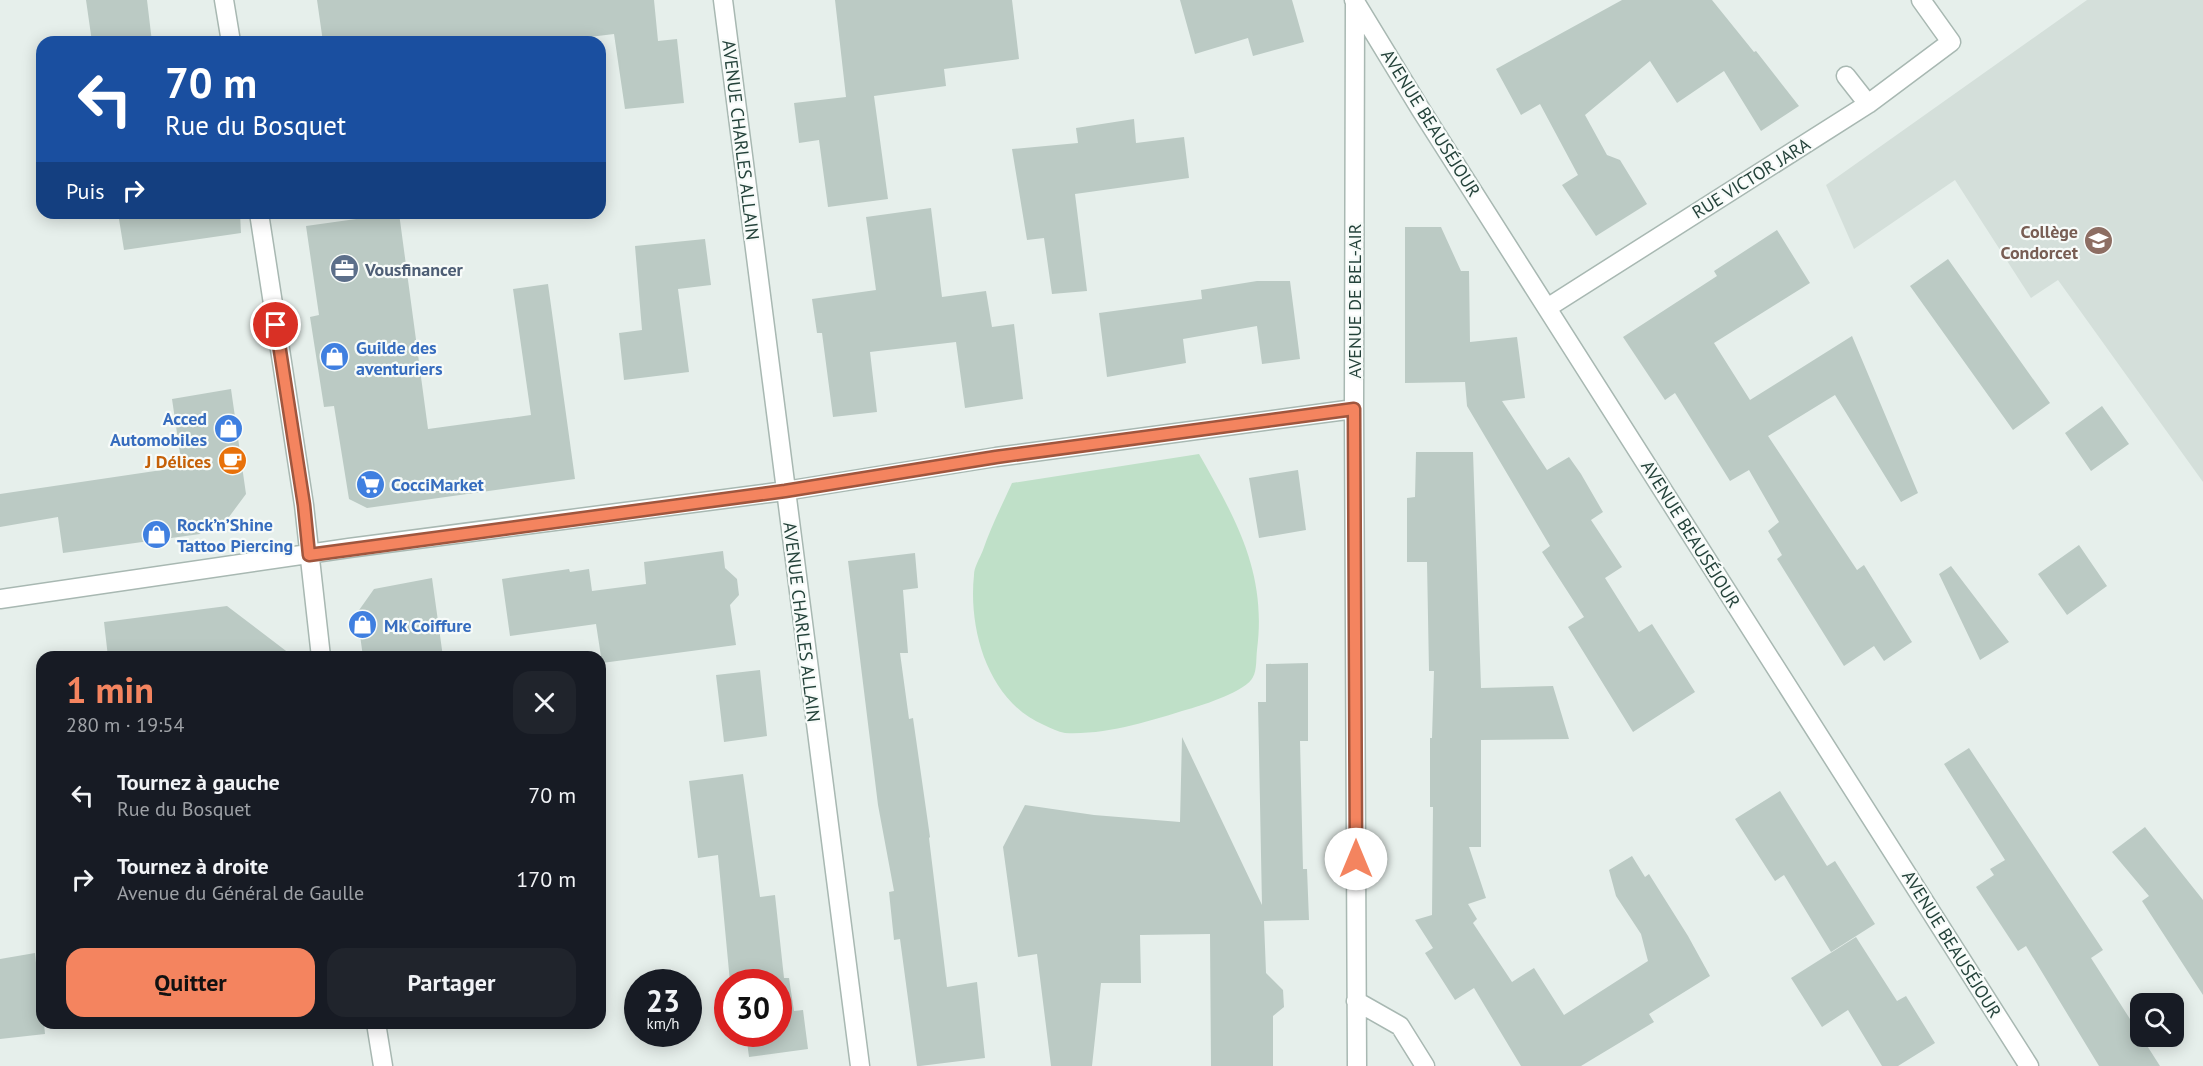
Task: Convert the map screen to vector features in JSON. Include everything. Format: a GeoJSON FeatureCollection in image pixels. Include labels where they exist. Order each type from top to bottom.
{"type":"FeatureCollection","features":[{"type":"Feature","properties":{"kind":"street"},"geometry":{"type":"LineString","coordinates":[[224,0],[230,36]]}},
{"type":"Feature","properties":{"kind":"street","name":"AVENUE CHARLES ALLAIN"},"geometry":{"type":"LineString","coordinates":[[723,0],[860,1066]]}},
{"type":"Feature","properties":{"kind":"street","name":"RUE VICTOR JARA"},"geometry":{"type":"LineString","coordinates":[[1547,308],[1868,104],[1951,42],[1921,0]]}},
{"type":"Feature","properties":{"kind":"street","name":"AVENUE BEAUSÉJOUR"},"geometry":{"type":"LineString","coordinates":[[1355,2],[2029,1066]]}},
{"type":"Feature","properties":{"kind":"street","name":"AVENUE DE BEL-AIR"},"geometry":{"type":"LineString","coordinates":[[1355,2],[1357,1066]]}},
{"type":"Feature","properties":{"kind":"street"},"geometry":{"type":"LineString","coordinates":[[1846,76],[1868,104]]}},
{"type":"Feature","properties":{"kind":"street"},"geometry":{"type":"LineString","coordinates":[[260,219],[304,505],[320,651]]}},
{"type":"Feature","properties":{"kind":"street"},"geometry":{"type":"LineString","coordinates":[[0,598],[785,491],[996,457],[1354,409]]}},
{"type":"Feature","properties":{"kind":"street"},"geometry":{"type":"LineString","coordinates":[[1356,1001],[1400,1026],[1425,1066]]}},
{"type":"Feature","properties":{"kind":"street"},"geometry":{"type":"LineString","coordinates":[[377,1029],[383,1066]]}},
{"type":"Feature","properties":{"kind":"shaded area","name":"Collège Condorcet"},"geometry":{"type":"Polygon","coordinates":[[[2087,0],[2203,0],[2203,482],[2058,280],[2031,298],[1955,180],[1854,249],[1826,185],[2087,0]]]}},
{"type":"Feature","properties":{"kind":"green space"},"geometry":{"type":"Polygon","coordinates":[[[1199,454],[1236,524],[1253,571],[1259,622],[1256,667],[1253,677],[1234,692],[1214,701],[1159,718],[1097,732],[1057,731],[1025,714],[1009,700],[996,682],[986,662],[979,641],[973,597],[976,566],[1012,483],[1199,454]]]}},
{"type":"Feature","properties":{"kind":"building"},"geometry":{"type":"Polygon","coordinates":[[[86,0],[147,0],[151,36],[91,36],[86,0]]]}},
{"type":"Feature","properties":{"kind":"building"},"geometry":{"type":"Polygon","coordinates":[[[317,0],[654,0],[658,41],[677,39],[684,103],[625,109],[614,34],[598,36],[322,36],[317,0]]]}},
{"type":"Feature","properties":{"kind":"building"},"geometry":{"type":"Polygon","coordinates":[[[835,0],[1012,0],[1019,59],[944,69],[946,86],[874,96],[888,199],[828,207],[819,140],[799,143],[794,103],[846,97],[835,0]]]}},
{"type":"Feature","properties":{"kind":"building"},"geometry":{"type":"Polygon","coordinates":[[[1180,0],[1292,0],[1304,42],[1253,56],[1248,38],[1195,54],[1180,0]]]}},
{"type":"Feature","properties":{"kind":"building"},"geometry":{"type":"Polygon","coordinates":[[[1622,0],[1712,0],[1799,106],[1761,131],[1724,71],[1677,103],[1650,61],[1585,115],[1607,155],[1620,160],[1647,204],[1596,236],[1562,185],[1578,175],[1540,104],[1521,115],[1496,69],[1622,0]]]}},
{"type":"Feature","properties":{"kind":"building"},"geometry":{"type":"Polygon","coordinates":[[[1134,119],[1136,143],[1184,137],[1189,178],[1075,194],[1087,291],[1052,294],[1044,238],[1027,240],[1012,149],[1078,143],[1076,128],[1134,119]]]}},
{"type":"Feature","properties":{"kind":"building"},"geometry":{"type":"Polygon","coordinates":[[[931,208],[942,297],[986,291],[992,327],[1014,324],[1023,399],[965,408],[956,342],[870,352],[877,412],[833,417],[822,333],[817,333],[812,299],[876,290],[866,217],[931,208]]]}},
{"type":"Feature","properties":{"kind":"building"},"geometry":{"type":"Polygon","coordinates":[[[119,219],[240,219],[241,233],[124,250],[119,219]]]}},
{"type":"Feature","properties":{"kind":"building"},"geometry":{"type":"Polygon","coordinates":[[[356,219],[400,219],[428,429],[531,415],[513,289],[548,284],[575,479],[367,508],[349,499],[334,406],[324,407],[310,317],[319,315],[306,226],[356,219]]]}},
{"type":"Feature","properties":{"kind":"building"},"geometry":{"type":"Polygon","coordinates":[[[1405,227],[1441,227],[1461,271],[1469,271],[1470,342],[1517,337],[1525,398],[1502,401],[1547,470],[1569,457],[1581,474],[1603,512],[1591,520],[1622,567],[1605,578],[1639,632],[1652,624],[1695,692],[1633,732],[1568,627],[1584,617],[1542,552],[1550,546],[1467,406],[1465,382],[1405,383],[1405,227]]]}},
{"type":"Feature","properties":{"kind":"building"},"geometry":{"type":"Polygon","coordinates":[[[1777,230],[1810,283],[1714,343],[1750,400],[1852,336],[1918,493],[1901,502],[1835,395],[1768,436],[1857,570],[1864,565],[1912,642],[1884,661],[1874,646],[1844,666],[1777,559],[1782,555],[1768,531],[1779,522],[1749,470],[1730,481],[1675,393],[1665,400],[1623,337],[1717,276],[1714,271],[1777,230]]]}},
{"type":"Feature","properties":{"kind":"building"},"geometry":{"type":"Polygon","coordinates":[[[705,239],[711,285],[678,289],[689,372],[624,380],[619,333],[642,330],[635,246],[705,239]]]}},
{"type":"Feature","properties":{"kind":"building"},"geometry":{"type":"Polygon","coordinates":[[[1948,259],[2050,403],[2013,430],[1910,286],[1948,259]]]}},
{"type":"Feature","properties":{"kind":"building"},"geometry":{"type":"Polygon","coordinates":[[[1257,281],[1290,281],[1300,359],[1262,364],[1257,326],[1183,339],[1186,363],[1107,377],[1099,313],[1202,299],[1201,290],[1257,281]]]}},
{"type":"Feature","properties":{"kind":"building"},"geometry":{"type":"Polygon","coordinates":[[[231,389],[246,494],[226,521],[207,524],[200,534],[63,553],[58,517],[0,527],[0,494],[182,467],[172,399],[231,389]]]}},
{"type":"Feature","properties":{"kind":"building"},"geometry":{"type":"Polygon","coordinates":[[[2102,406],[2129,444],[2091,471],[2065,433],[2102,406]]]}},
{"type":"Feature","properties":{"kind":"building"},"geometry":{"type":"Polygon","coordinates":[[[1416,452],[1473,452],[1481,688],[1553,686],[1569,739],[1481,740],[1481,847],[1469,847],[1486,898],[1468,904],[1477,919],[1473,923],[1512,982],[1534,968],[1564,1015],[1648,961],[1641,934],[1616,896],[1609,870],[1632,856],[1645,877],[1649,874],[1710,976],[1649,1014],[1654,1022],[1581,1066],[1521,1066],[1474,988],[1455,1000],[1425,953],[1433,948],[1415,920],[1432,915],[1433,807],[1430,807],[1430,738],[1432,738],[1434,671],[1429,671],[1427,562],[1407,562],[1407,498],[1415,497],[1416,452]]]}},
{"type":"Feature","properties":{"kind":"building"},"geometry":{"type":"Polygon","coordinates":[[[1298,470],[1306,530],[1259,538],[1249,478],[1298,470]]]}},
{"type":"Feature","properties":{"kind":"building"},"geometry":{"type":"Polygon","coordinates":[[[2079,545],[2107,586],[2067,615],[2038,574],[2079,545]]]}},
{"type":"Feature","properties":{"kind":"building"},"geometry":{"type":"Polygon","coordinates":[[[723,551],[725,568],[737,579],[739,595],[730,605],[736,645],[606,662],[606,651],[600,651],[596,624],[510,636],[502,579],[569,569],[570,572],[589,569],[592,591],[646,584],[644,562],[723,551]]]}},
{"type":"Feature","properties":{"kind":"building"},"geometry":{"type":"Polygon","coordinates":[[[915,553],[918,588],[903,590],[908,653],[900,653],[909,719],[913,718],[930,837],[947,987],[977,982],[985,1058],[920,1066],[917,1066],[900,939],[894,940],[889,892],[894,891],[878,805],[848,561],[915,553]]]}},
{"type":"Feature","properties":{"kind":"building"},"geometry":{"type":"Polygon","coordinates":[[[1951,566],[2009,642],[1980,660],[1939,574],[1951,566]]]}},
{"type":"Feature","properties":{"kind":"building"},"geometry":{"type":"Polygon","coordinates":[[[432,578],[442,651],[362,651],[357,613],[374,589],[432,578]]]}},
{"type":"Feature","properties":{"kind":"building"},"geometry":{"type":"Polygon","coordinates":[[[227,606],[286,651],[107,651],[104,622],[227,606]]]}},
{"type":"Feature","properties":{"kind":"building"},"geometry":{"type":"Polygon","coordinates":[[[1308,663],[1308,741],[1300,741],[1303,869],[1307,869],[1309,920],[1264,921],[1266,973],[1283,990],[1284,1007],[1273,1016],[1273,1066],[1211,1066],[1210,934],[1140,935],[1141,983],[1101,983],[1092,1066],[1051,1066],[1037,954],[1018,957],[1003,847],[1025,805],[1094,815],[1180,822],[1182,737],[1262,905],[1258,702],[1266,702],[1266,664],[1308,663]]]}},
{"type":"Feature","properties":{"kind":"building"},"geometry":{"type":"Polygon","coordinates":[[[760,670],[767,736],[724,742],[716,675],[760,670]]]}},
{"type":"Feature","properties":{"kind":"building"},"geometry":{"type":"Polygon","coordinates":[[[1969,748],[2103,950],[2091,958],[2130,1019],[2130,1047],[2148,1047],[2160,1066],[2099,1066],[2026,946],[2018,951],[1976,887],[1994,875],[1990,869],[2005,860],[1944,764],[1969,748]]]}},
{"type":"Feature","properties":{"kind":"building"},"geometry":{"type":"Polygon","coordinates":[[[743,774],[760,897],[775,895],[783,969],[729,969],[718,855],[698,858],[689,781],[743,774]]]}},
{"type":"Feature","properties":{"kind":"building"},"geometry":{"type":"Polygon","coordinates":[[[1780,791],[1827,866],[1835,861],[1875,924],[1831,952],[1784,875],[1775,881],[1735,819],[1780,791]]]}},
{"type":"Feature","properties":{"kind":"building"},"geometry":{"type":"Polygon","coordinates":[[[2145,827],[2203,900],[2203,995],[2142,901],[2149,896],[2112,852],[2145,827]]]}},
{"type":"Feature","properties":{"kind":"building"},"geometry":{"type":"Polygon","coordinates":[[[1856,937],[1897,1001],[1906,996],[1935,1043],[1898,1066],[1882,1066],[1848,1010],[1822,1027],[1791,978],[1856,937]]]}},
{"type":"Feature","properties":{"kind":"building"},"geometry":{"type":"Polygon","coordinates":[[[35,953],[36,1029],[45,1029],[45,1034],[0,1039],[0,959],[35,953]]]}},
{"type":"Feature","properties":{"kind":"building"},"geometry":{"type":"Polygon","coordinates":[[[792,998],[794,1011],[803,1010],[808,1049],[749,1057],[748,1047],[792,1047],[792,998]]]}},
{"type":"Feature","properties":{"kind":"place","name":"Collège Condorcet"},"geometry":{"type":"Point","coordinates":[2099,241]}},
{"type":"Feature","properties":{"kind":"place","name":"Vousfinancer"},"geometry":{"type":"Point","coordinates":[344,269]}},
{"type":"Feature","properties":{"kind":"place","name":"Guilde des aventuriers"},"geometry":{"type":"Point","coordinates":[335,357]}},
{"type":"Feature","properties":{"kind":"place","name":"Acced Automobiles"},"geometry":{"type":"Point","coordinates":[228,428]}},
{"type":"Feature","properties":{"kind":"place","name":"J Délices"},"geometry":{"type":"Point","coordinates":[232,461]}},
{"type":"Feature","properties":{"kind":"place","name":"CocciMarket"},"geometry":{"type":"Point","coordinates":[370,484]}},
{"type":"Feature","properties":{"kind":"place","name":"Rock’n’Shine Tattoo Piercing"},"geometry":{"type":"Point","coordinates":[156,534]}},
{"type":"Feature","properties":{"kind":"place","name":"Mk Coiffure"},"geometry":{"type":"Point","coordinates":[363,625]}},
{"type":"Feature","properties":{"kind":"route"},"geometry":{"type":"LineString","coordinates":[[276,325],[304,505],[309,555],[785,491],[996,457],[1354,409],[1356,859]]}}]}
